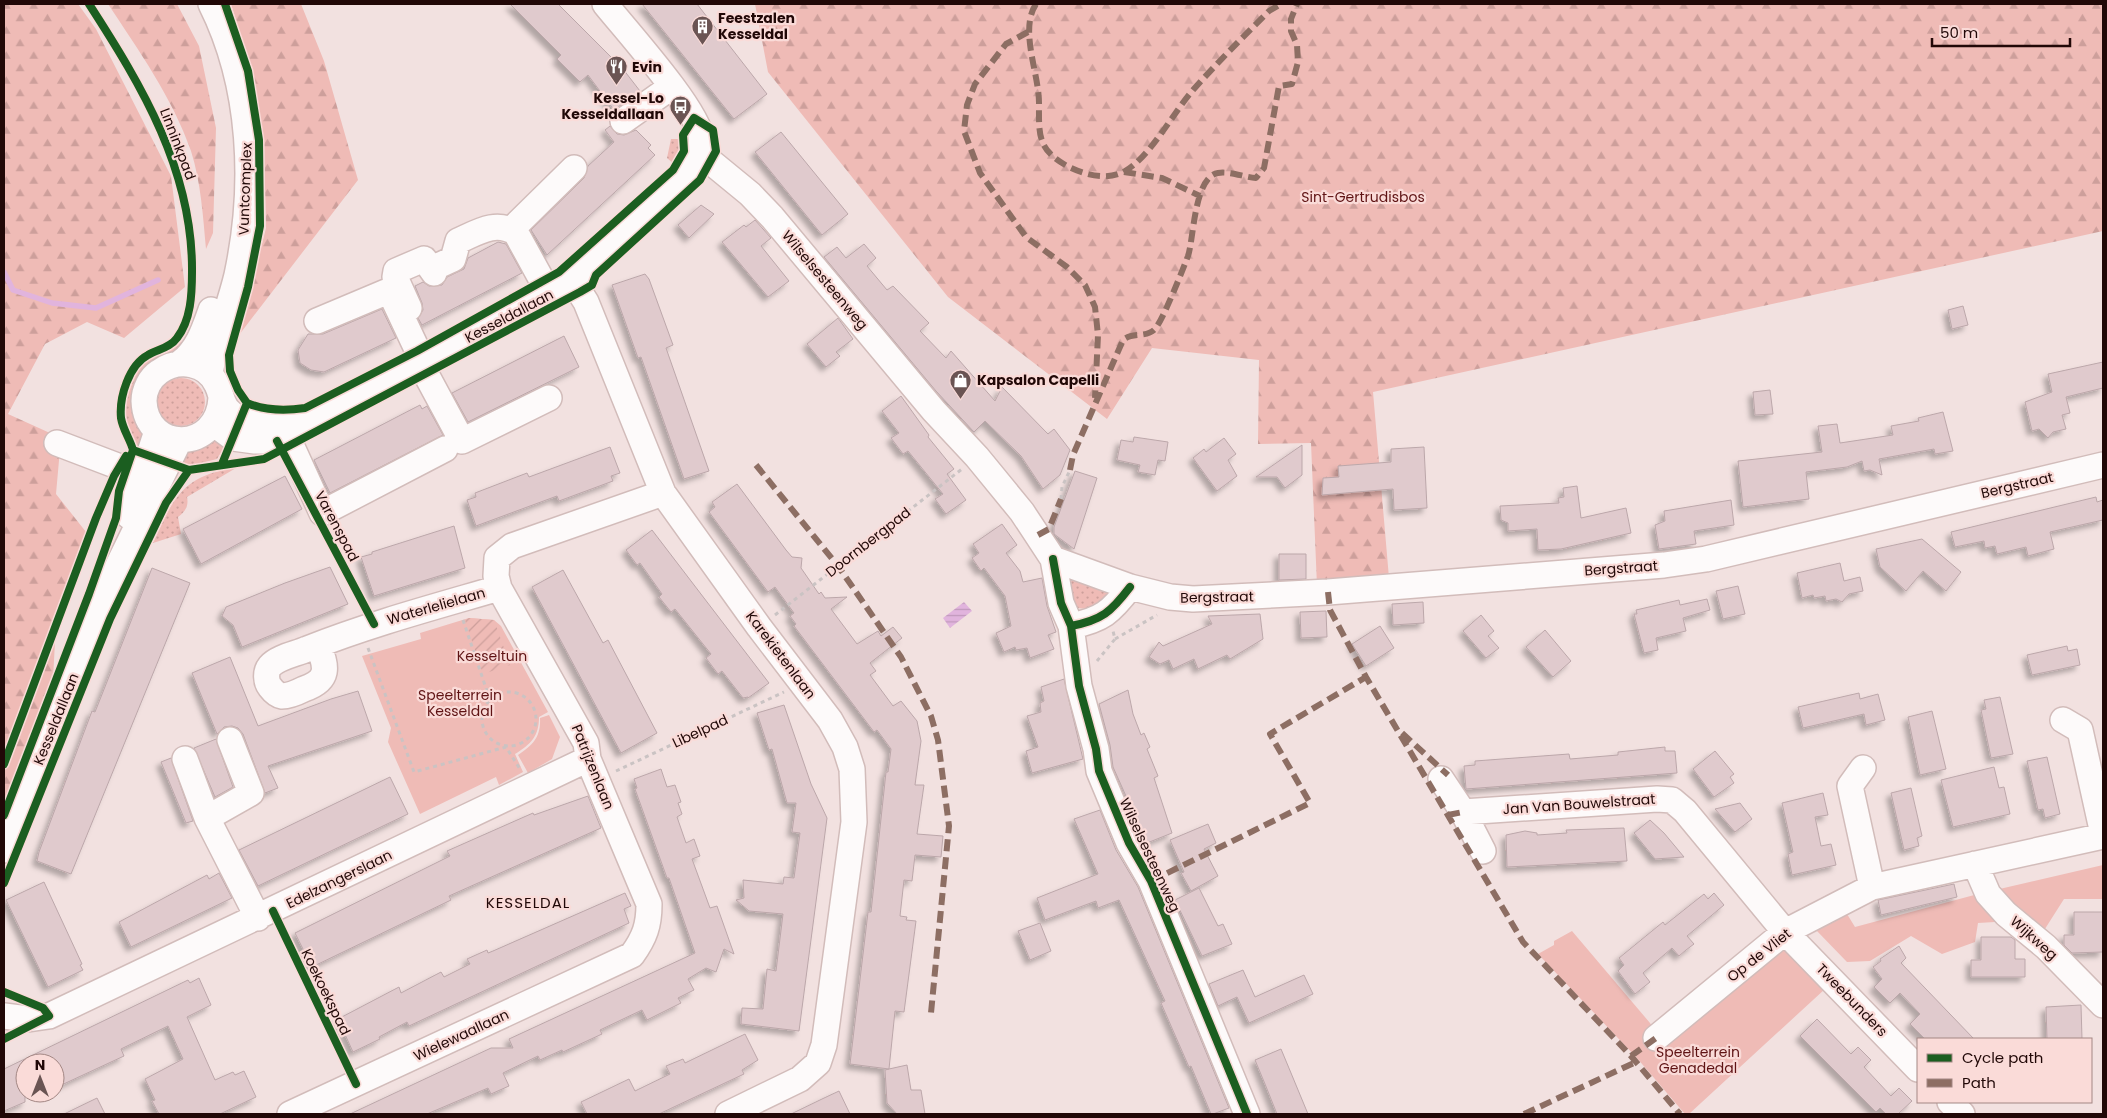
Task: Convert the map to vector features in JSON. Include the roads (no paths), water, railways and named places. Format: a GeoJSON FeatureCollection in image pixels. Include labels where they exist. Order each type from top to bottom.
{"type":"FeatureCollection","features":[{"type":"Feature","properties":{"kind":"street","name":"Vuntcomplex"},"geometry":{"type":"LineString","coordinates":[[180,363],[189,356],[204,331],[223,274],[232,232],[235,187],[228,97],[214,42],[198,4]]}},
{"type":"Feature","properties":{"kind":"street","name":"Vuntcomplex"},"geometry":{"type":"LineString","coordinates":[[210,374],[213,350],[236,278],[243,244],[247,210],[248,147],[239,88],[227,40],[211,4]]}},
{"type":"Feature","properties":{"kind":"street"},"geometry":{"type":"LineString","coordinates":[[605,4],[697,122],[701,138],[700,153]]}},
{"type":"Feature","properties":{"kind":"street"},"geometry":{"type":"LineString","coordinates":[[623,121],[671,87]]}},
{"type":"Feature","properties":{"kind":"street","name":"Kesseldallaan"},"geometry":{"type":"LineString","coordinates":[[214,424],[233,438],[277,441],[310,420],[550,295],[572,280],[684,176],[696,162],[700,153]]}},
{"type":"Feature","properties":{"kind":"street","name":"Wilselsesteenweg"},"geometry":{"type":"LineString","coordinates":[[700,153],[750,194],[772,217],[934,411],[977,457],[1022,512],[1053,559],[1061,603],[1070,626],[1077,671],[1088,724],[1096,749],[1099,771],[1129,843],[1151,881],[1246,1114]]}},
{"type":"Feature","properties":{"kind":"street"},"geometry":{"type":"LineString","coordinates":[[550,295],[516,233],[515,226],[517,221],[574,168]]}},
{"type":"Feature","properties":{"kind":"street"},"geometry":{"type":"LineString","coordinates":[[287,436],[322,513],[446,442],[398,284],[418,274],[433,272],[453,259],[458,241],[492,226],[509,228],[516,233]]}},
{"type":"Feature","properties":{"kind":"street"},"geometry":{"type":"LineString","coordinates":[[472,255],[472,249],[476,246],[503,235],[516,233]]}},
{"type":"Feature","properties":{"kind":"street","name":"Karekietenlaan"},"geometry":{"type":"LineString","coordinates":[[572,280],[586,302],[663,493],[759,627],[804,683],[830,720],[845,747],[852,769],[854,795],[853,831],[824,1045],[818,1063],[800,1079],[728,1114]]}},
{"type":"Feature","properties":{"kind":"street"},"geometry":{"type":"LineString","coordinates":[[317,321],[386,292],[391,294],[421,363],[462,441],[549,398]]}},
{"type":"Feature","properties":{"kind":"street"},"geometry":{"type":"LineString","coordinates":[[210,374],[192,364],[180,363],[166,366],[157,373],[146,390],[145,409],[149,421],[157,431],[179,441],[196,438],[214,424],[220,410],[221,398]]}},
{"type":"Feature","properties":{"kind":"street","name":"Kesseldallaan"},"geometry":{"type":"LineString","coordinates":[[210,374],[218,386],[221,398],[228,410],[241,418],[262,425],[277,426],[310,420]]}},
{"type":"Feature","properties":{"kind":"street","name":"Kesseldallaan"},"geometry":{"type":"LineString","coordinates":[[108,588],[141,475],[157,431]]}},
{"type":"Feature","properties":{"kind":"street","name":"Kesseldallaan"},"geometry":{"type":"LineString","coordinates":[[4,850],[108,588],[179,441]]}},
{"type":"Feature","properties":{"kind":"street"},"geometry":{"type":"LineString","coordinates":[[57,443],[141,475]]}},
{"type":"Feature","properties":{"kind":"street","name":"Bergstraat"},"geometry":{"type":"LineString","coordinates":[[1130,587],[1170,597],[1223,598],[1664,565],[1706,559],[2103,465]]}},
{"type":"Feature","properties":{"kind":"street","name":"Waterlelielaan"},"geometry":{"type":"LineString","coordinates":[[318,645],[361,629],[499,588],[496,576],[497,558],[512,546],[663,493]]}},
{"type":"Feature","properties":{"kind":"street"},"geometry":{"type":"LineString","coordinates":[[1053,559],[1130,587],[1119,603],[1094,621],[1070,626]]}},
{"type":"Feature","properties":{"kind":"street","name":"Patrijzenlaan"},"geometry":{"type":"LineString","coordinates":[[499,588],[582,734],[593,770],[649,904],[649,923],[645,935],[632,955]]}},
{"type":"Feature","properties":{"kind":"street","name":"Op de Vliet"},"geometry":{"type":"LineString","coordinates":[[1656,1038],[1785,932],[1872,887],[2103,835],[2080,730],[2063,720]]}},
{"type":"Feature","properties":{"kind":"street"},"geometry":{"type":"LineString","coordinates":[[207,818],[251,794],[230,740]]}},
{"type":"Feature","properties":{"kind":"street"},"geometry":{"type":"LineString","coordinates":[[185,759],[207,818],[258,918]]}},
{"type":"Feature","properties":{"kind":"street"},"geometry":{"type":"LineString","coordinates":[[1863,768],[1850,786],[1872,887]]}},
{"type":"Feature","properties":{"kind":"street","name":"Edelzangerslaan"},"geometry":{"type":"LineString","coordinates":[[4,1016],[28,1019],[50,1016],[258,918],[593,770]]}},
{"type":"Feature","properties":{"kind":"street"},"geometry":{"type":"LineString","coordinates":[[1441,780],[1463,812],[1483,851]]}},
{"type":"Feature","properties":{"kind":"street","name":"Jan Van Bouwelstraat"},"geometry":{"type":"LineString","coordinates":[[1463,812],[1657,799],[1672,800],[1685,812],[1785,932]]}},
{"type":"Feature","properties":{"kind":"street","name":"Wijkweg"},"geometry":{"type":"LineString","coordinates":[[1975,864],[1988,894],[2006,914],[2046,947],[2103,1005]]}},
{"type":"Feature","properties":{"kind":"street","name":"Tweebunders"},"geometry":{"type":"LineString","coordinates":[[1785,932],[1917,1068]]}},
{"type":"Feature","properties":{"kind":"street","name":"Wielewaallaan"},"geometry":{"type":"LineString","coordinates":[[290,1114],[632,955]]}},
{"type":"Feature","properties":{"kind":"street"},"geometry":{"type":"LineString","coordinates":[[1951,1103],[1962,1114]]}},
{"type":"Feature","properties":{"kind":"waterway"},"geometry":{"type":"LineString","coordinates":[[4,272],[13,290],[52,303],[96,308],[158,280]]}},
{"type":"Feature","properties":{"kind":"place","name":"Feestzalen Kesseldal"},"geometry":{"type":"Point","coordinates":[702,45]}},
{"type":"Feature","properties":{"kind":"place","name":"Evin"},"geometry":{"type":"Point","coordinates":[616,86]}},
{"type":"Feature","properties":{"kind":"place","name":"Kessel-Lo Kesseldallaan"},"geometry":{"type":"Point","coordinates":[680,125]}},
{"type":"Feature","properties":{"kind":"place","name":"Kapsalon Capelli"},"geometry":{"type":"Point","coordinates":[961,399]}},
{"type":"Feature","properties":{"kind":"district","name":"KESSELDAL"},"geometry":{"type":"Point","coordinates":[528,902]}},
{"type":"Feature","properties":{"kind":"park label","name":"Sint-Gertrudisbos"},"geometry":{"type":"Point","coordinates":[1363,197]}},
{"type":"Feature","properties":{"kind":"park label","name":"Kesseltuin"},"geometry":{"type":"Point","coordinates":[492,656]}},
{"type":"Feature","properties":{"kind":"park label","name":"Speelterrein Kesseldal"},"geometry":{"type":"Point","coordinates":[460,704]}},
{"type":"Feature","properties":{"kind":"park label","name":"Speelterrein Genadedal"},"geometry":{"type":"Point","coordinates":[1698,1060]}}]}
